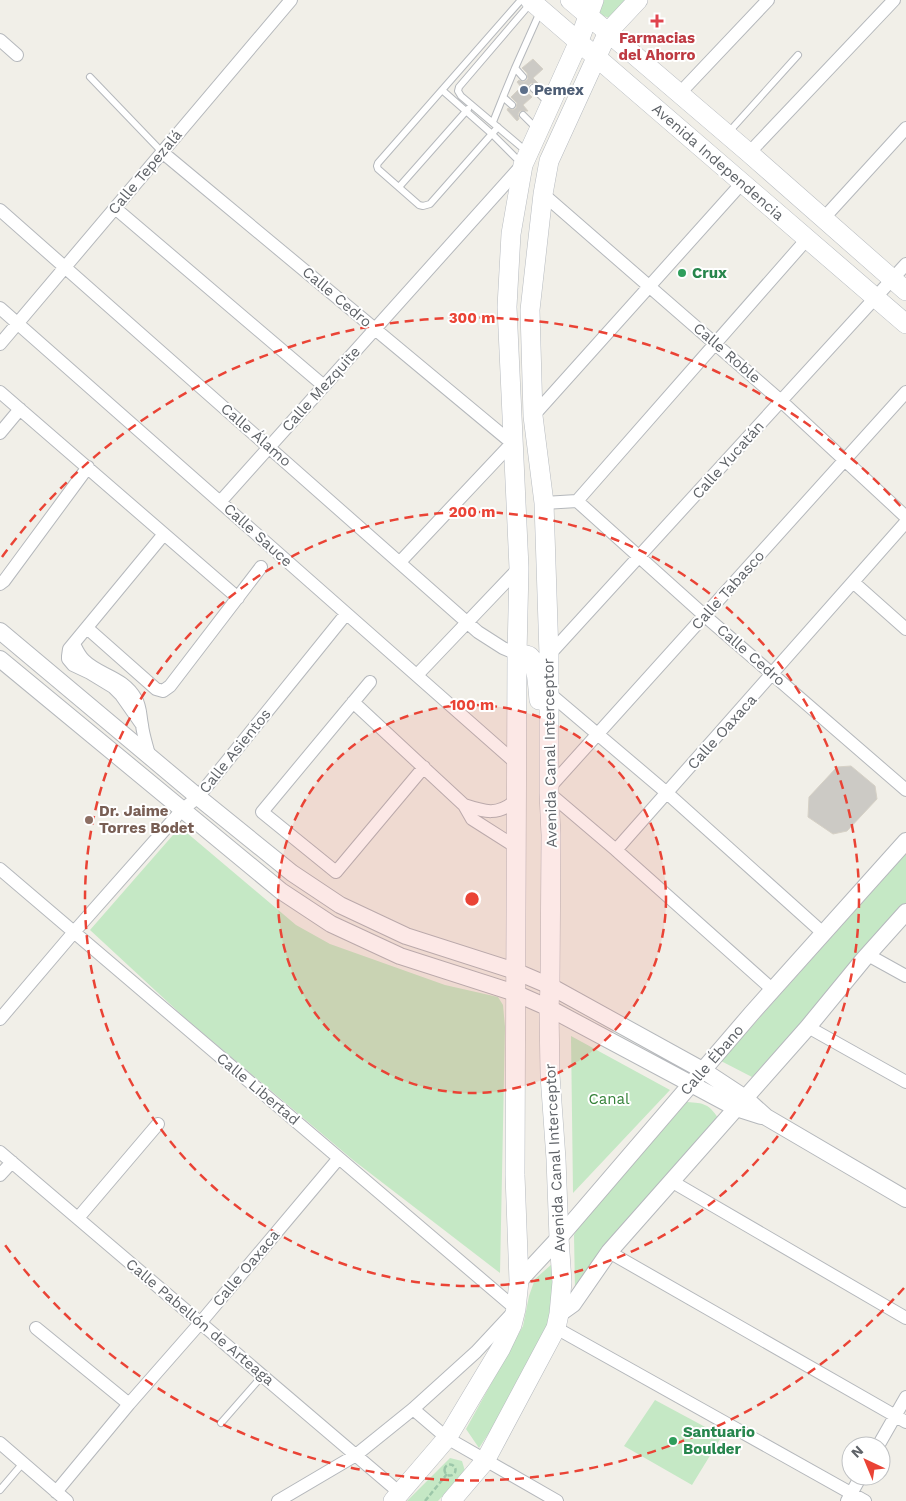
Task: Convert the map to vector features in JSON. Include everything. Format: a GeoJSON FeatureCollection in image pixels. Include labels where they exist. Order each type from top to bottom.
{"type":"FeatureCollection","features":[{"type":"Feature","properties":{"kind":"main road","name":"Avenida Independencia"},"geometry":{"type":"LineString","coordinates":[[570,0],[591,8],[608,32],[899,285]]}},
{"type":"Feature","properties":{"kind":"main road","name":"Avenida Canal Interceptor"},"geometry":{"type":"LineString","coordinates":[[451,1501],[485,1461],[558,1321],[562,1282],[550,1075],[549,1008],[551,834],[549,791],[549,655],[544,503],[532,416],[530,310],[543,194],[549,161],[608,32],[638,0]]}},
{"type":"Feature","properties":{"kind":"main road","name":"Avenida Independencia"},"geometry":{"type":"LineString","coordinates":[[531,3],[597,56],[906,324]]}},
{"type":"Feature","properties":{"kind":"main road"},"geometry":{"type":"LineString","coordinates":[[397,1497],[447,1438],[501,1348],[512,1325],[516,1309],[519,1280],[515,1175],[515,971],[519,568],[506,307],[511,234],[526,159],[579,41],[591,8]]}},
{"type":"Feature","properties":{"kind":"main road"},"geometry":{"type":"LineString","coordinates":[[519,568],[524,586],[528,622],[531,629],[537,634],[548,630]]}},
{"type":"Feature","properties":{"kind":"main road"},"geometry":{"type":"LineString","coordinates":[[517,654],[532,658],[541,718],[549,747]]}},
{"type":"Feature","properties":{"kind":"street","name":"Calle Tepezalá"},"geometry":{"type":"LineString","coordinates":[[0,344],[291,0]]}},
{"type":"Feature","properties":{"kind":"street"},"geometry":{"type":"LineString","coordinates":[[679,94],[768,0]]}},
{"type":"Feature","properties":{"kind":"street"},"geometry":{"type":"LineString","coordinates":[[749,153],[894,0]]}},
{"type":"Feature","properties":{"kind":"street"},"geometry":{"type":"LineString","coordinates":[[0,40],[17,55]]}},
{"type":"Feature","properties":{"kind":"street"},"geometry":{"type":"LineString","coordinates":[[823,219],[906,128]]}},
{"type":"Feature","properties":{"kind":"street","name":"Calle Cedro"},"geometry":{"type":"LineString","coordinates":[[162,152],[512,443]]}},
{"type":"Feature","properties":{"kind":"street","name":"Calle Mezquite"},"geometry":{"type":"LineString","coordinates":[[220,502],[526,159]]}},
{"type":"Feature","properties":{"kind":"street"},"geometry":{"type":"LineString","coordinates":[[532,416],[742,183]]}},
{"type":"Feature","properties":{"kind":"street","name":"Calle Roble"},"geometry":{"type":"LineString","coordinates":[[543,194],[781,401],[906,517]]}},
{"type":"Feature","properties":{"kind":"street"},"geometry":{"type":"LineString","coordinates":[[115,208],[324,386]]}},
{"type":"Feature","properties":{"kind":"street","name":"Calle Álamo"},"geometry":{"type":"LineString","coordinates":[[0,210],[467,622],[488,640],[517,654]]}},
{"type":"Feature","properties":{"kind":"street"},"geometry":{"type":"LineString","coordinates":[[544,503],[576,501],[807,238]]}},
{"type":"Feature","properties":{"kind":"street","name":"Calle Yucatán"},"geometry":{"type":"LineString","coordinates":[[549,655],[875,298],[899,285],[906,264]]}},
{"type":"Feature","properties":{"kind":"street","name":"Calle Sauce"},"geometry":{"type":"LineString","coordinates":[[0,308],[516,763]]}},
{"type":"Feature","properties":{"kind":"street"},"geometry":{"type":"LineString","coordinates":[[0,392],[238,598]]}},
{"type":"Feature","properties":{"kind":"street","name":"Calle Tabasco"},"geometry":{"type":"LineString","coordinates":[[549,791],[906,392]]}},
{"type":"Feature","properties":{"kind":"street"},"geometry":{"type":"LineString","coordinates":[[0,433],[20,408]]}},
{"type":"Feature","properties":{"kind":"street"},"geometry":{"type":"LineString","coordinates":[[400,562],[512,443]]}},
{"type":"Feature","properties":{"kind":"street"},"geometry":{"type":"LineString","coordinates":[[0,584],[88,467]]}},
{"type":"Feature","properties":{"kind":"street","name":"Calle Cedro"},"geometry":{"type":"LineString","coordinates":[[576,501],[705,616],[906,790]]}},
{"type":"Feature","properties":{"kind":"street","name":"Calle Oaxaca"},"geometry":{"type":"LineString","coordinates":[[616,850],[906,522]]}},
{"type":"Feature","properties":{"kind":"street"},"geometry":{"type":"LineString","coordinates":[[149,755],[142,725],[141,711],[130,690],[118,680],[85,661],[78,653],[74,644],[164,534]]}},
{"type":"Feature","properties":{"kind":"street"},"geometry":{"type":"LineString","coordinates":[[87,628],[156,689],[163,691],[170,686],[262,567]]}},
{"type":"Feature","properties":{"kind":"street"},"geometry":{"type":"LineString","coordinates":[[417,674],[519,568]]}},
{"type":"Feature","properties":{"kind":"street"},"geometry":{"type":"LineString","coordinates":[[853,582],[906,629]]}},
{"type":"Feature","properties":{"kind":"street","name":"Calle Asientos"},"geometry":{"type":"LineString","coordinates":[[0,1019],[182,810],[198,797],[346,614]]}},
{"type":"Feature","properties":{"kind":"street"},"geometry":{"type":"LineString","coordinates":[[0,630],[198,797],[292,873],[340,904],[406,936],[515,971],[550,986],[704,1070],[741,1103]]}},
{"type":"Feature","properties":{"kind":"street"},"geometry":{"type":"LineString","coordinates":[[0,659],[281,891],[331,924],[400,956],[515,993],[549,1008],[691,1085],[741,1103],[906,1199]]}},
{"type":"Feature","properties":{"kind":"street"},"geometry":{"type":"LineString","coordinates":[[370,682],[262,812],[336,872],[424,767]]}},
{"type":"Feature","properties":{"kind":"street"},"geometry":{"type":"LineString","coordinates":[[549,693],[667,793],[823,933]]}},
{"type":"Feature","properties":{"kind":"street"},"geometry":{"type":"LineString","coordinates":[[354,702],[464,805],[472,818],[516,847]]}},
{"type":"Feature","properties":{"kind":"street"},"geometry":{"type":"LineString","coordinates":[[549,791],[773,990]]}},
{"type":"Feature","properties":{"kind":"street"},"geometry":{"type":"LineString","coordinates":[[464,805],[484,811],[493,811],[502,810],[516,800]]}},
{"type":"Feature","properties":{"kind":"street","name":"Calle Ébano"},"geometry":{"type":"LineString","coordinates":[[519,1280],[559,1238],[773,990],[906,841]]}},
{"type":"Feature","properties":{"kind":"street","name":"Calle Libertad"},"geometry":{"type":"LineString","coordinates":[[0,869],[516,1309]]}},
{"type":"Feature","properties":{"kind":"street"},"geometry":{"type":"LineString","coordinates":[[866,1501],[849,1497],[558,1321],[574,1304],[609,1252],[808,1027],[906,912]]}},
{"type":"Feature","properties":{"kind":"street"},"geometry":{"type":"LineString","coordinates":[[868,955],[906,976]]}},
{"type":"Feature","properties":{"kind":"street"},"geometry":{"type":"LineString","coordinates":[[808,1027],[906,1082]]}},
{"type":"Feature","properties":{"kind":"street"},"geometry":{"type":"LineString","coordinates":[[78,1218],[158,1124]]}},
{"type":"Feature","properties":{"kind":"street","name":"Calle Pabellón de Arteaga"},"geometry":{"type":"LineString","coordinates":[[0,1152],[356,1455],[397,1497]]}},
{"type":"Feature","properties":{"kind":"street","name":"Calle Oaxaca"},"geometry":{"type":"LineString","coordinates":[[56,1492],[339,1158]]}},
{"type":"Feature","properties":{"kind":"street"},"geometry":{"type":"LineString","coordinates":[[0,1175],[12,1162]]}},
{"type":"Feature","properties":{"kind":"street"},"geometry":{"type":"LineString","coordinates":[[671,1181],[906,1318]]}},
{"type":"Feature","properties":{"kind":"street"},"geometry":{"type":"LineString","coordinates":[[609,1252],[901,1419]]}},
{"type":"Feature","properties":{"kind":"street"},"geometry":{"type":"LineString","coordinates":[[278,1501],[356,1455],[413,1409],[476,1352],[516,1309]]}},
{"type":"Feature","properties":{"kind":"street"},"geometry":{"type":"LineString","coordinates":[[36,1328],[129,1404]]}},
{"type":"Feature","properties":{"kind":"street"},"geometry":{"type":"LineString","coordinates":[[887,1436],[901,1419],[906,1396]]}},
{"type":"Feature","properties":{"kind":"street"},"geometry":{"type":"LineString","coordinates":[[413,1409],[447,1438],[556,1501]]}},
{"type":"Feature","properties":{"kind":"street"},"geometry":{"type":"LineString","coordinates":[[0,1443],[67,1501]]}},
{"type":"Feature","properties":{"kind":"street"},"geometry":{"type":"LineString","coordinates":[[849,1497],[855,1486]]}},
{"type":"Feature","properties":{"kind":"lane"},"geometry":{"type":"LineString","coordinates":[[531,3],[515,68],[503,97],[492,134],[430,204],[419,205],[378,169],[378,162],[442,90],[531,3]]}},
{"type":"Feature","properties":{"kind":"lane"},"geometry":{"type":"LineString","coordinates":[[526,159],[496,124],[461,96],[458,91],[459,87],[531,3]]}},
{"type":"Feature","properties":{"kind":"lane"},"geometry":{"type":"LineString","coordinates":[[727,134],[798,55]]}},
{"type":"Feature","properties":{"kind":"lane"},"geometry":{"type":"LineString","coordinates":[[515,68],[523,76]]}},
{"type":"Feature","properties":{"kind":"lane"},"geometry":{"type":"LineString","coordinates":[[90,77],[162,152]]}},
{"type":"Feature","properties":{"kind":"lane"},"geometry":{"type":"LineString","coordinates":[[533,88],[551,104]]}},
{"type":"Feature","properties":{"kind":"lane"},"geometry":{"type":"LineString","coordinates":[[442,90],[492,134],[526,159]]}},
{"type":"Feature","properties":{"kind":"lane"},"geometry":{"type":"LineString","coordinates":[[503,97],[512,104]]}},
{"type":"Feature","properties":{"kind":"lane"},"geometry":{"type":"LineString","coordinates":[[399,187],[472,105]]}},
{"type":"Feature","properties":{"kind":"lane"},"geometry":{"type":"LineString","coordinates":[[523,115],[539,130]]}},
{"type":"Feature","properties":{"kind":"lane"},"geometry":{"type":"LineString","coordinates":[[221,1423],[263,1375]]}},
{"type":"Feature","properties":{"kind":"lane"},"geometry":{"type":"LineString","coordinates":[[0,1490],[23,1463]]}},
{"type":"Feature","properties":{"kind":"path"},"geometry":{"type":"LineString","coordinates":[[451,1464],[455,1466],[456,1472],[450,1476],[447,1474],[446,1466],[451,1464]]}},
{"type":"Feature","properties":{"kind":"path"},"geometry":{"type":"LineString","coordinates":[[425,1501],[447,1474]]}},
{"type":"Feature","properties":{"kind":"green space"},"geometry":{"type":"Polygon","coordinates":[[[604,0],[632,0],[614,20],[599,14],[604,0]]]}},
{"type":"Feature","properties":{"kind":"green space"},"geometry":{"type":"Polygon","coordinates":[[[180,827],[296,925],[330,944],[445,985],[498,997],[503,1005],[505,1027],[500,1273],[353,1160],[184,1017],[90,930],[180,827]]]}},
{"type":"Feature","properties":{"kind":"green space"},"geometry":{"type":"Polygon","coordinates":[[[906,854],[906,906],[752,1077],[721,1061],[906,854]]]}},
{"type":"Feature","properties":{"kind":"green space","name":"Canal"},"geometry":{"type":"Polygon","coordinates":[[[571,1036],[670,1090],[573,1193],[571,1036]]]}},
{"type":"Feature","properties":{"kind":"green space","name":"Canal"},"geometry":{"type":"Polygon","coordinates":[[[687,1102],[706,1105],[718,1118],[575,1289],[574,1235],[579,1226],[687,1102]]]}},
{"type":"Feature","properties":{"kind":"green space"},"geometry":{"type":"Polygon","coordinates":[[[552,1264],[553,1313],[512,1398],[479,1448],[466,1429],[523,1326],[529,1296],[535,1279],[552,1264]]]}},
{"type":"Feature","properties":{"kind":"green space","name":"Santuario Boulder"},"geometry":{"type":"Polygon","coordinates":[[[655,1400],[722,1436],[692,1485],[624,1446],[655,1400]]]}},
{"type":"Feature","properties":{"kind":"green space"},"geometry":{"type":"Polygon","coordinates":[[[450,1458],[462,1461],[465,1471],[438,1501],[407,1501],[450,1458]]]}},
{"type":"Feature","properties":{"kind":"building","name":"Pemex"},"geometry":{"type":"Polygon","coordinates":[[[533,59],[543,69],[533,78],[538,83],[537,85],[531,83],[528,86],[530,92],[528,93],[532,97],[523,105],[528,111],[520,111],[517,121],[507,110],[508,108],[513,110],[516,108],[517,103],[511,97],[521,87],[517,82],[519,80],[524,82],[528,79],[527,73],[522,68],[533,59]]]}},
{"type":"Feature","properties":{"kind":"building"},"geometry":{"type":"Polygon","coordinates":[[[851,766],[875,786],[877,799],[847,831],[833,834],[808,817],[809,797],[837,767],[851,766]]]}},
{"type":"Feature","properties":{"kind":"place","name":"Farmacias del Ahorro"},"geometry":{"type":"Point","coordinates":[657,21]}},
{"type":"Feature","properties":{"kind":"place","name":"Pemex"},"geometry":{"type":"Point","coordinates":[524,90]}},
{"type":"Feature","properties":{"kind":"place","name":"Crux"},"geometry":{"type":"Point","coordinates":[682,273]}},
{"type":"Feature","properties":{"kind":"place","name":"Dr. Jaime Torres Bodet"},"geometry":{"type":"Point","coordinates":[89,820]}},
{"type":"Feature","properties":{"kind":"place","name":"Santuario Boulder"},"geometry":{"type":"Point","coordinates":[673,1441]}}]}
